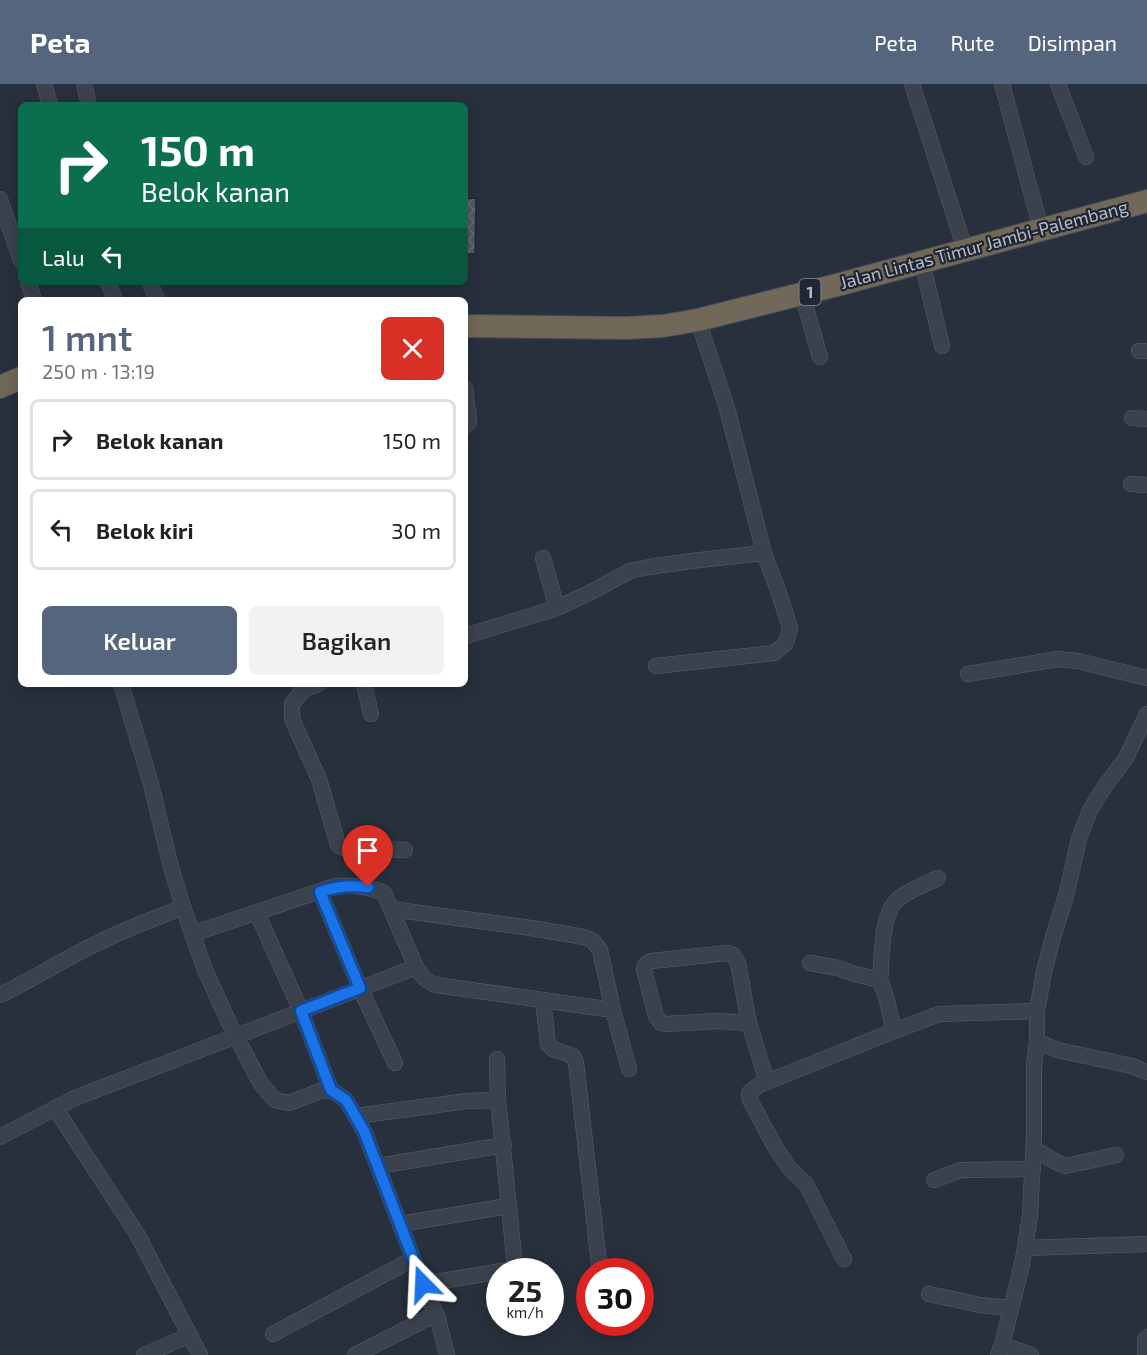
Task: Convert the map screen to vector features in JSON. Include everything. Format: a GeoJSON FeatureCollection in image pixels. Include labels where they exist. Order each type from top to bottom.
{"type":"FeatureCollection","features":[{"type":"Feature","properties":{"kind":"highway","name":"Jalan Lintas Timur Jambi-Palembang"},"geometry":{"type":"LineString","coordinates":[[468,319],[574,321],[660,317],[696,311],[815,283],[1147,193]]}},
{"type":"Feature","properties":{"kind":"highway","name":"Jalan Lintas Timur Jambi-Palembang"},"geometry":{"type":"LineString","coordinates":[[468,326],[626,328],[663,326],[698,320],[1147,201]]}},
{"type":"Feature","properties":{"kind":"highway"},"geometry":{"type":"LineString","coordinates":[[0,387],[18,379]]}},
{"type":"Feature","properties":{"kind":"street"},"geometry":{"type":"LineString","coordinates":[[44,84],[49,102]]}},
{"type":"Feature","properties":{"kind":"street"},"geometry":{"type":"LineString","coordinates":[[84,84],[88,102]]}},
{"type":"Feature","properties":{"kind":"street"},"geometry":{"type":"LineString","coordinates":[[912,84],[963,243]]}},
{"type":"Feature","properties":{"kind":"street"},"geometry":{"type":"LineString","coordinates":[[1002,84],[1040,222]]}},
{"type":"Feature","properties":{"kind":"street"},"geometry":{"type":"LineString","coordinates":[[1058,84],[1086,157]]}},
{"type":"Feature","properties":{"kind":"street"},"geometry":{"type":"LineString","coordinates":[[0,199],[18,252]]}},
{"type":"Feature","properties":{"kind":"street"},"geometry":{"type":"LineString","coordinates":[[922,262],[942,346]]}},
{"type":"Feature","properties":{"kind":"street"},"geometry":{"type":"LineString","coordinates":[[802,294],[820,357]]}},
{"type":"Feature","properties":{"kind":"street"},"geometry":{"type":"LineString","coordinates":[[656,666],[774,653],[786,643],[789,628],[764,553],[727,408],[698,320]]}},
{"type":"Feature","properties":{"kind":"street"},"geometry":{"type":"LineString","coordinates":[[1131,484],[1147,485]]}},
{"type":"Feature","properties":{"kind":"street"},"geometry":{"type":"LineString","coordinates":[[468,635],[557,608],[630,571],[764,553]]}},
{"type":"Feature","properties":{"kind":"street"},"geometry":{"type":"LineString","coordinates":[[543,558],[557,608]]}},
{"type":"Feature","properties":{"kind":"street"},"geometry":{"type":"LineString","coordinates":[[968,674],[1058,659],[1078,661],[1147,678]]}},
{"type":"Feature","properties":{"kind":"street"},"geometry":{"type":"LineString","coordinates":[[122,687],[151,784],[183,907],[205,970],[236,1036],[261,1084],[275,1100],[289,1103],[320,1091],[331,1090]]}},
{"type":"Feature","properties":{"kind":"street"},"geometry":{"type":"LineString","coordinates":[[311,687],[302,691],[291,704],[292,719],[319,779],[338,845],[343,848],[405,850]]}},
{"type":"Feature","properties":{"kind":"street"},"geometry":{"type":"LineString","coordinates":[[365,687],[371,714]]}},
{"type":"Feature","properties":{"kind":"street"},"geometry":{"type":"LineString","coordinates":[[1031,1355],[1000,1350],[1025,1248],[1030,1215],[1037,1011],[1044,972],[1086,820],[1105,786],[1126,758],[1147,714]]}},
{"type":"Feature","properties":{"kind":"street"},"geometry":{"type":"LineString","coordinates":[[894,1031],[880,980],[886,919],[898,898],[938,878]]}},
{"type":"Feature","properties":{"kind":"street"},"geometry":{"type":"LineString","coordinates":[[192,934],[335,886],[368,887],[384,893],[416,967],[428,982],[613,1010]]}},
{"type":"Feature","properties":{"kind":"street"},"geometry":{"type":"LineString","coordinates":[[320,892],[360,988],[395,1063]]}},
{"type":"Feature","properties":{"kind":"street"},"geometry":{"type":"LineString","coordinates":[[0,995],[102,941],[183,907]]}},
{"type":"Feature","properties":{"kind":"street"},"geometry":{"type":"LineString","coordinates":[[391,909],[531,928],[584,937],[593,941],[600,950],[629,1069]]}},
{"type":"Feature","properties":{"kind":"street"},"geometry":{"type":"LineString","coordinates":[[257,913],[301,1011],[331,1090],[346,1100],[364,1131],[436,1314],[447,1355]]}},
{"type":"Feature","properties":{"kind":"street"},"geometry":{"type":"LineString","coordinates":[[749,1023],[718,1021],[661,1023],[656,1016],[644,966],[651,961],[728,953],[733,955],[738,963],[749,1023],[767,1082]]}},
{"type":"Feature","properties":{"kind":"street"},"geometry":{"type":"LineString","coordinates":[[810,963],[880,980]]}},
{"type":"Feature","properties":{"kind":"street"},"geometry":{"type":"LineString","coordinates":[[0,1137],[75,1098],[416,967]]}},
{"type":"Feature","properties":{"kind":"street"},"geometry":{"type":"LineString","coordinates":[[543,1001],[548,1044],[553,1049],[573,1056],[576,1063],[598,1258]]}},
{"type":"Feature","properties":{"kind":"street"},"geometry":{"type":"LineString","coordinates":[[844,1259],[806,1184],[790,1169],[775,1147],[750,1100],[749,1093],[759,1085],[939,1014],[1037,1011]]}},
{"type":"Feature","properties":{"kind":"street"},"geometry":{"type":"LineString","coordinates":[[1037,1042],[1058,1050],[1132,1066],[1147,1072]]}},
{"type":"Feature","properties":{"kind":"street"},"geometry":{"type":"LineString","coordinates":[[423,1284],[508,1270],[515,1266],[498,1100],[497,1059]]}},
{"type":"Feature","properties":{"kind":"street"},"geometry":{"type":"LineString","coordinates":[[356,1116],[467,1101],[498,1100]]}},
{"type":"Feature","properties":{"kind":"street"},"geometry":{"type":"LineString","coordinates":[[55,1108],[137,1234],[200,1355]]}},
{"type":"Feature","properties":{"kind":"street"},"geometry":{"type":"LineString","coordinates":[[378,1166],[504,1145]]}},
{"type":"Feature","properties":{"kind":"street"},"geometry":{"type":"LineString","coordinates":[[1034,1149],[1066,1166],[1116,1155]]}},
{"type":"Feature","properties":{"kind":"street"},"geometry":{"type":"LineString","coordinates":[[934,1180],[961,1170],[1032,1169]]}},
{"type":"Feature","properties":{"kind":"street"},"geometry":{"type":"LineString","coordinates":[[400,1224],[508,1206]]}},
{"type":"Feature","properties":{"kind":"street"},"geometry":{"type":"LineString","coordinates":[[1025,1248],[1147,1244]]}},
{"type":"Feature","properties":{"kind":"street"},"geometry":{"type":"LineString","coordinates":[[273,1334],[413,1259]]}},
{"type":"Feature","properties":{"kind":"street"},"geometry":{"type":"LineString","coordinates":[[929,1294],[980,1305],[1011,1308]]}},
{"type":"Feature","properties":{"kind":"street"},"geometry":{"type":"LineString","coordinates":[[355,1355],[436,1314]]}},
{"type":"Feature","properties":{"kind":"street"},"geometry":{"type":"LineString","coordinates":[[144,1355],[190,1335]]}},
{"type":"Feature","properties":{"kind":"street"},"geometry":{"type":"LineString","coordinates":[[1145,1355],[1147,1337]]}},
{"type":"Feature","properties":{"kind":"building"},"geometry":{"type":"Polygon","coordinates":[[[476,198],[475,254],[468,254],[468,199],[476,198]]]}},
{"type":"Feature","properties":{"kind":"route"},"geometry":{"type":"LineString","coordinates":[[368,887],[335,886],[320,892],[360,988],[301,1011],[331,1090],[346,1100],[364,1131],[423,1284]]}}]}
